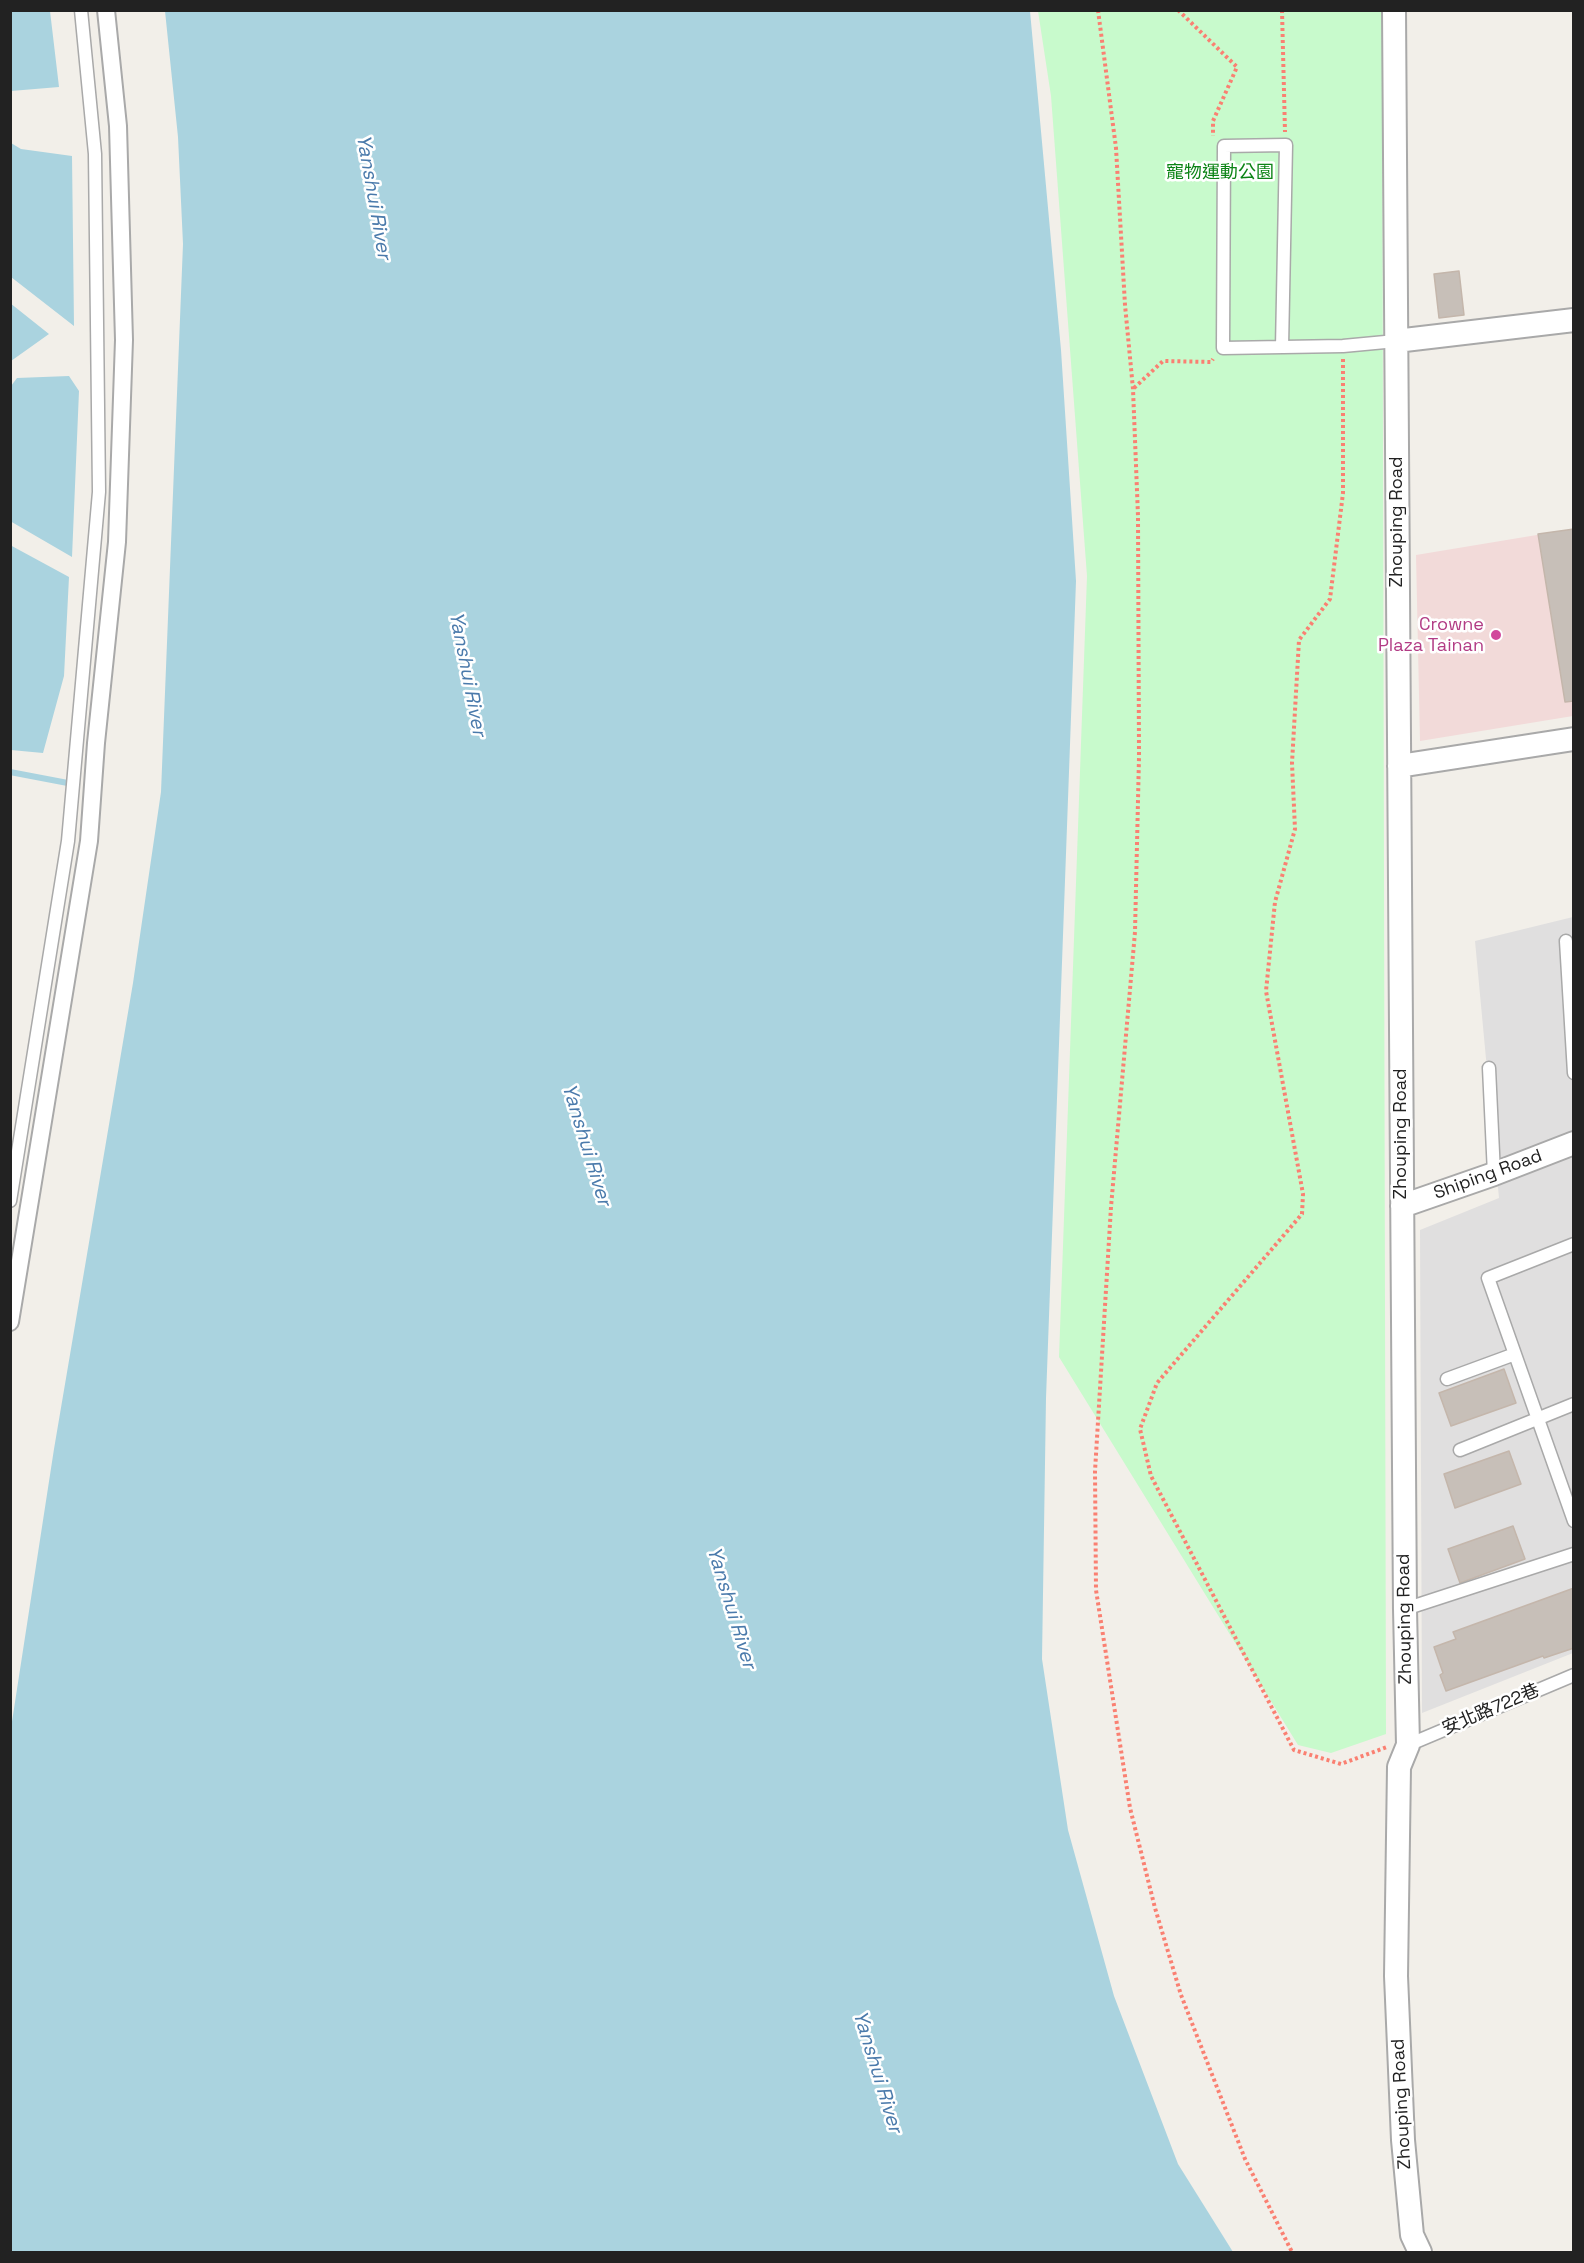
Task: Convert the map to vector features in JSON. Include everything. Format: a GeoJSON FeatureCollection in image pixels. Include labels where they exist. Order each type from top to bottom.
{"type":"FeatureCollection","features":[{"type":"Feature","properties":{"kind":"street"},"geometry":{"type":"LineString","coordinates":[[10,1322],[89,841],[96,743],[117,542],[124,340],[118,126],[106,10]]}},
{"type":"Feature","properties":{"kind":"street","name":"Zhouping Road"},"geometry":{"type":"LineString","coordinates":[[1394,10],[1405,1609],[1408,1744],[1399,1767],[1396,1976],[1403,2140],[1412,2235],[1420,2253]]}},
{"type":"Feature","properties":{"kind":"street"},"geometry":{"type":"LineString","coordinates":[[1396,341],[1574,320]]}},
{"type":"Feature","properties":{"kind":"street"},"geometry":{"type":"LineString","coordinates":[[1399,766],[1574,739]]}},
{"type":"Feature","properties":{"kind":"street","name":"Shiping Road"},"geometry":{"type":"LineString","coordinates":[[1402,1206],[1574,1143]]}},
{"type":"Feature","properties":{"kind":"lane"},"geometry":{"type":"LineString","coordinates":[[10,1201],[69,841],[99,492],[95,154],[81,10]]}},
{"type":"Feature","properties":{"kind":"lane"},"geometry":{"type":"LineString","coordinates":[[1282,347],[1286,145],[1224,146],[1223,348],[1342,346],[1396,341]]}},
{"type":"Feature","properties":{"kind":"lane"},"geometry":{"type":"LineString","coordinates":[[1566,941],[1574,1073]]}},
{"type":"Feature","properties":{"kind":"lane"},"geometry":{"type":"LineString","coordinates":[[1489,1068],[1494,1174]]}},
{"type":"Feature","properties":{"kind":"lane"},"geometry":{"type":"LineString","coordinates":[[1574,1244],[1488,1278],[1574,1521]]}},
{"type":"Feature","properties":{"kind":"lane"},"geometry":{"type":"LineString","coordinates":[[1447,1379],[1515,1354]]}},
{"type":"Feature","properties":{"kind":"lane"},"geometry":{"type":"LineString","coordinates":[[1460,1450],[1574,1404]]}},
{"type":"Feature","properties":{"kind":"lane"},"geometry":{"type":"LineString","coordinates":[[1405,1609],[1574,1554]]}},
{"type":"Feature","properties":{"kind":"lane","name":"安北路722巷"},"geometry":{"type":"LineString","coordinates":[[1408,1744],[1574,1675]]}},
{"type":"Feature","properties":{"kind":"path"},"geometry":{"type":"LineString","coordinates":[[1098,10],[1116,148],[1125,305],[1133,389],[1138,516],[1139,688],[1135,932],[1111,1207],[1095,1459],[1096,1590],[1130,1808],[1161,1930],[1181,1995],[1212,2078],[1245,2159],[1292,2253]]}},
{"type":"Feature","properties":{"kind":"path"},"geometry":{"type":"LineString","coordinates":[[1282,10],[1286,145]]}},
{"type":"Feature","properties":{"kind":"path"},"geometry":{"type":"LineString","coordinates":[[1342,346],[1343,493],[1330,598],[1299,640],[1292,763],[1295,829],[1275,902],[1266,992],[1303,1194],[1302,1214],[1157,1383],[1140,1429],[1152,1476],[1294,1750],[1341,1764],[1385,1747],[1408,1744]]}},
{"type":"Feature","properties":{"kind":"path"},"geometry":{"type":"LineString","coordinates":[[1133,389],[1163,361],[1211,362],[1223,348]]}},
{"type":"Feature","properties":{"kind":"shaded area","name":"Crowne Plaza Tainan"},"geometry":{"type":"Polygon","coordinates":[[[1573,529],[1573,716],[1420,741],[1416,555],[1573,529]]]}},
{"type":"Feature","properties":{"kind":"shaded area"},"geometry":{"type":"Polygon","coordinates":[[[1573,917],[1573,1653],[1422,1713],[1420,1230],[1499,1198],[1475,941],[1573,917]]]}},
{"type":"Feature","properties":{"kind":"green space","name":"寵物運動公園"},"geometry":{"type":"Polygon","coordinates":[[[1038,11],[1382,11],[1386,1734],[1331,1753],[1298,1745],[1059,1357],[1087,576],[1051,96],[1038,11]]]}},
{"type":"Feature","properties":{"kind":"water"},"geometry":{"type":"Polygon","coordinates":[[[11,10],[50,11],[59,87],[11,91],[11,10]]]}},
{"type":"Feature","properties":{"kind":"water","name":"Yanshui River"},"geometry":{"type":"Polygon","coordinates":[[[165,11],[1030,11],[1061,350],[1076,581],[1046,1398],[1042,1659],[1068,1830],[1114,1996],[1178,2164],[1233,2252],[11,2252],[11,1728],[54,1449],[133,983],[161,792],[183,244],[178,137],[165,11]]]}},
{"type":"Feature","properties":{"kind":"water"},"geometry":{"type":"Polygon","coordinates":[[[11,143],[21,149],[72,156],[74,326],[11,277],[11,143]]]}},
{"type":"Feature","properties":{"kind":"water"},"geometry":{"type":"Polygon","coordinates":[[[10,303],[49,334],[11,361],[10,361],[10,303]]]}},
{"type":"Feature","properties":{"kind":"water"},"geometry":{"type":"Polygon","coordinates":[[[69,376],[79,391],[72,557],[10,521],[11,386],[17,378],[69,376]]]}},
{"type":"Feature","properties":{"kind":"water"},"geometry":{"type":"Polygon","coordinates":[[[10,545],[69,577],[64,676],[43,753],[11,750],[10,545]]]}},
{"type":"Feature","properties":{"kind":"building"},"geometry":{"type":"Polygon","coordinates":[[[1459,271],[1464,315],[1439,318],[1434,274],[1459,271]]]}},
{"type":"Feature","properties":{"kind":"building"},"geometry":{"type":"Polygon","coordinates":[[[1574,529],[1574,701],[1565,702],[1538,534],[1574,529]]]}},
{"type":"Feature","properties":{"kind":"building"},"geometry":{"type":"Polygon","coordinates":[[[1504,1369],[1516,1403],[1451,1426],[1439,1393],[1504,1369]]]}},
{"type":"Feature","properties":{"kind":"building"},"geometry":{"type":"Polygon","coordinates":[[[1509,1451],[1521,1484],[1455,1508],[1444,1474],[1509,1451]]]}},
{"type":"Feature","properties":{"kind":"building"},"geometry":{"type":"Polygon","coordinates":[[[1513,1526],[1525,1559],[1460,1583],[1448,1549],[1513,1526]]]}},
{"type":"Feature","properties":{"kind":"building"},"geometry":{"type":"Polygon","coordinates":[[[1574,1588],[1574,1648],[1544,1658],[1543,1656],[1446,1691],[1440,1675],[1443,1673],[1434,1647],[1456,1639],[1453,1632],[1574,1588]]]}},
{"type":"Feature","properties":{"kind":"waterway"},"geometry":{"type":"LineString","coordinates":[[10,772],[73,784]]}},
{"type":"Feature","properties":{"kind":"place","name":"Crowne Plaza Tainan"},"geometry":{"type":"Point","coordinates":[1496,635]}}]}
